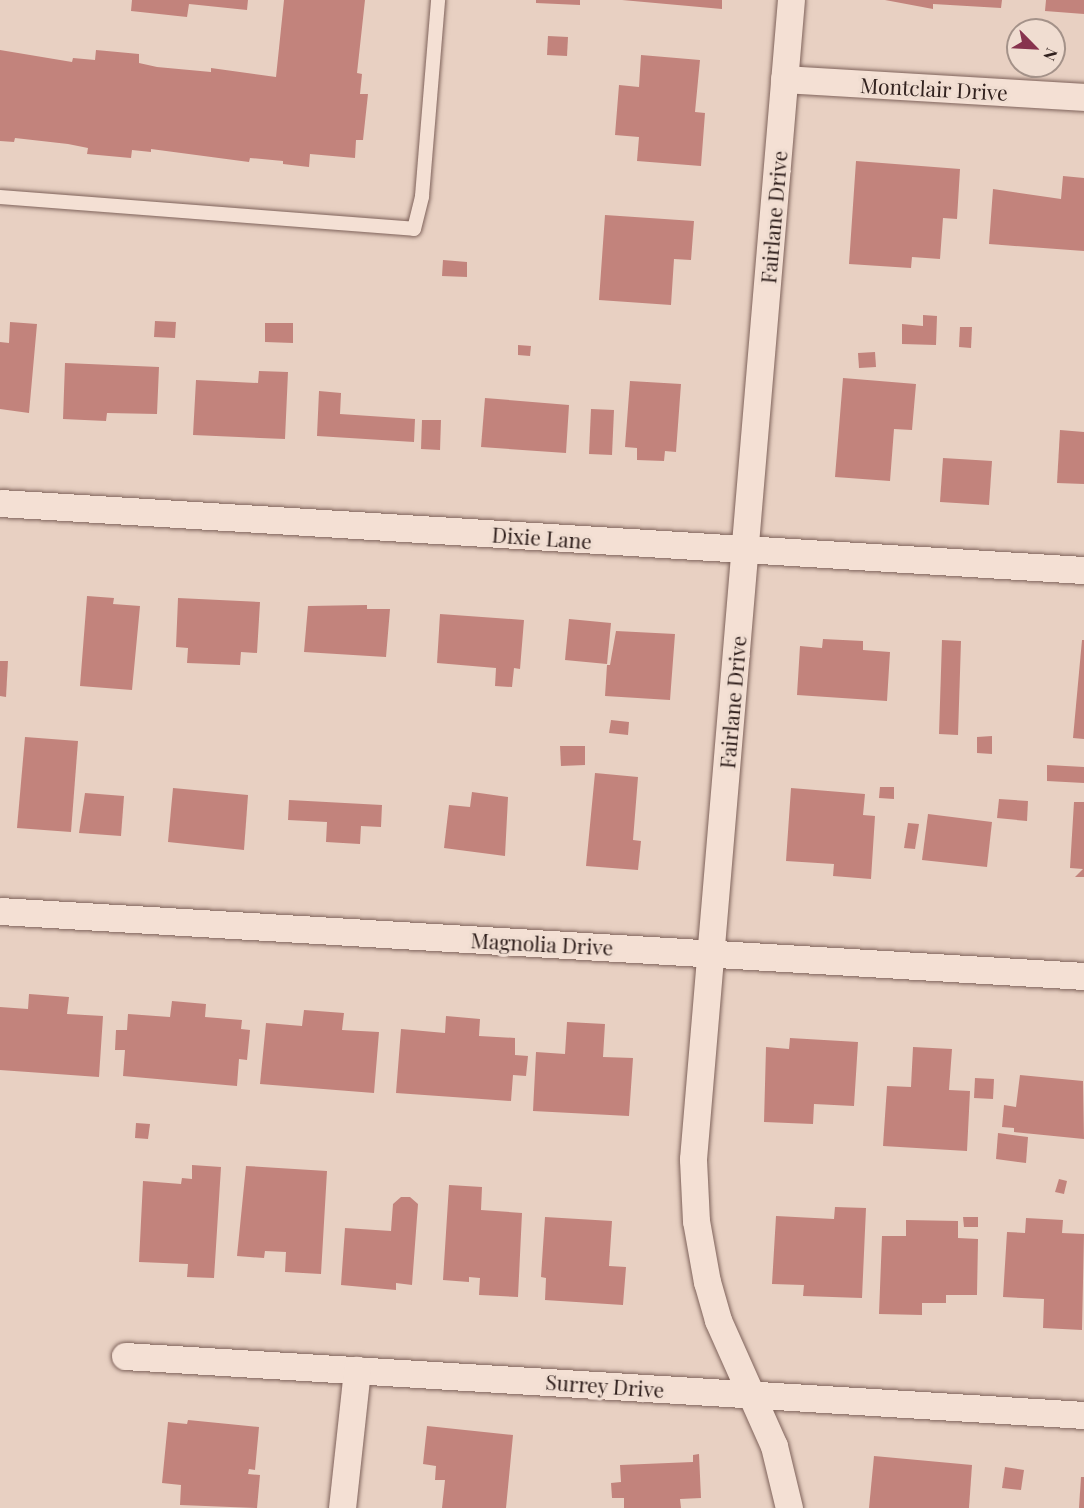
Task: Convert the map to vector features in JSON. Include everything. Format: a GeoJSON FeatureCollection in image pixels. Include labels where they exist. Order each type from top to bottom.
{"type":"FeatureCollection","features":[{"type":"Feature","properties":{"kind":"street","name":"Fairlane Drive"},"geometry":{"type":"LineString","coordinates":[[789,1508],[774,1446],[718,1320],[696,1221],[693,1159],[791,0]]}},
{"type":"Feature","properties":{"kind":"street","name":"Montclair Drive"},"geometry":{"type":"LineString","coordinates":[[784,79],[1084,97]]}},
{"type":"Feature","properties":{"kind":"street","name":"Dixie Lane"},"geometry":{"type":"LineString","coordinates":[[0,503],[1084,570]]}},
{"type":"Feature","properties":{"kind":"street","name":"Magnolia Drive"},"geometry":{"type":"LineString","coordinates":[[0,911],[1084,976]]}},
{"type":"Feature","properties":{"kind":"street","name":"Surrey Drive"},"geometry":{"type":"LineString","coordinates":[[125,1356],[1084,1414]]}},
{"type":"Feature","properties":{"kind":"street"},"geometry":{"type":"LineString","coordinates":[[342,1508],[357,1370]]}},
{"type":"Feature","properties":{"kind":"lane"},"geometry":{"type":"LineString","coordinates":[[0,196],[414,229],[422,196],[438,0]]}},
{"type":"Feature","properties":{"kind":"building"},"geometry":{"type":"Polygon","coordinates":[[[132,0],[248,0],[247,10],[189,4],[187,17],[131,11],[132,0]]]}},
{"type":"Feature","properties":{"kind":"building"},"geometry":{"type":"Polygon","coordinates":[[[284,0],[365,0],[357,73],[362,74],[360,94],[368,94],[363,140],[356,140],[355,158],[310,154],[309,167],[283,164],[283,161],[250,158],[249,162],[151,149],[151,152],[132,150],[131,158],[87,154],[88,148],[68,144],[15,138],[14,142],[0,141],[0,50],[72,62],[73,58],[95,60],[96,50],[139,54],[139,63],[157,67],[211,72],[211,68],[276,77],[284,0]]]}},
{"type":"Feature","properties":{"kind":"building"},"geometry":{"type":"Polygon","coordinates":[[[536,0],[580,0],[580,5],[536,3],[536,0]]]}},
{"type":"Feature","properties":{"kind":"building"},"geometry":{"type":"Polygon","coordinates":[[[622,0],[722,0],[722,9],[622,0]]]}},
{"type":"Feature","properties":{"kind":"building"},"geometry":{"type":"Polygon","coordinates":[[[885,0],[1002,0],[1001,8],[933,4],[933,9],[885,0]]]}},
{"type":"Feature","properties":{"kind":"building"},"geometry":{"type":"Polygon","coordinates":[[[1046,0],[1084,0],[1084,14],[1045,11],[1046,0]]]}},
{"type":"Feature","properties":{"kind":"building"},"geometry":{"type":"Polygon","coordinates":[[[548,36],[568,37],[567,56],[547,55],[548,36]]]}},
{"type":"Feature","properties":{"kind":"building"},"geometry":{"type":"Polygon","coordinates":[[[641,55],[700,60],[695,112],[705,113],[701,166],[637,161],[639,137],[615,135],[619,85],[639,87],[641,55]]]}},
{"type":"Feature","properties":{"kind":"building"},"geometry":{"type":"Polygon","coordinates":[[[856,161],[960,169],[957,219],[943,218],[940,259],[912,257],[911,268],[849,264],[856,161]]]}},
{"type":"Feature","properties":{"kind":"building"},"geometry":{"type":"Polygon","coordinates":[[[1063,176],[1084,178],[1084,251],[989,244],[993,189],[1061,199],[1063,176]]]}},
{"type":"Feature","properties":{"kind":"building"},"geometry":{"type":"Polygon","coordinates":[[[605,215],[694,221],[691,260],[674,259],[671,305],[599,300],[605,215]]]}},
{"type":"Feature","properties":{"kind":"building"},"geometry":{"type":"Polygon","coordinates":[[[443,260],[467,262],[467,277],[442,276],[443,260]]]}},
{"type":"Feature","properties":{"kind":"building"},"geometry":{"type":"Polygon","coordinates":[[[923,315],[937,316],[936,345],[902,344],[902,324],[923,326],[923,315]]]}},
{"type":"Feature","properties":{"kind":"building"},"geometry":{"type":"Polygon","coordinates":[[[155,321],[176,322],[175,338],[154,337],[155,321]]]}},
{"type":"Feature","properties":{"kind":"building"},"geometry":{"type":"Polygon","coordinates":[[[10,322],[37,324],[29,413],[0,409],[0,342],[9,343],[10,322]]]}},
{"type":"Feature","properties":{"kind":"building"},"geometry":{"type":"Polygon","coordinates":[[[265,323],[293,323],[293,343],[265,342],[265,323]]]}},
{"type":"Feature","properties":{"kind":"building"},"geometry":{"type":"Polygon","coordinates":[[[960,327],[972,327],[971,348],[959,347],[960,327]]]}},
{"type":"Feature","properties":{"kind":"building"},"geometry":{"type":"Polygon","coordinates":[[[518,345],[531,346],[530,356],[518,355],[518,345]]]}},
{"type":"Feature","properties":{"kind":"building"},"geometry":{"type":"Polygon","coordinates":[[[875,352],[876,367],[859,368],[858,353],[875,352]]]}},
{"type":"Feature","properties":{"kind":"building"},"geometry":{"type":"Polygon","coordinates":[[[65,363],[159,367],[157,414],[107,413],[106,421],[63,419],[65,363]]]}},
{"type":"Feature","properties":{"kind":"building"},"geometry":{"type":"Polygon","coordinates":[[[259,371],[288,372],[285,439],[193,435],[196,380],[258,383],[259,371]]]}},
{"type":"Feature","properties":{"kind":"building"},"geometry":{"type":"Polygon","coordinates":[[[843,378],[916,384],[912,430],[894,429],[890,481],[835,477],[843,378]]]}},
{"type":"Feature","properties":{"kind":"building"},"geometry":{"type":"Polygon","coordinates":[[[630,381],[681,384],[676,452],[665,451],[664,461],[637,460],[637,448],[625,447],[630,381]]]}},
{"type":"Feature","properties":{"kind":"building"},"geometry":{"type":"Polygon","coordinates":[[[319,391],[341,393],[340,414],[415,419],[414,442],[317,436],[319,391]]]}},
{"type":"Feature","properties":{"kind":"building"},"geometry":{"type":"Polygon","coordinates":[[[485,398],[569,405],[566,453],[481,447],[485,398]]]}},
{"type":"Feature","properties":{"kind":"building"},"geometry":{"type":"Polygon","coordinates":[[[591,409],[614,410],[612,455],[589,454],[591,409]]]}},
{"type":"Feature","properties":{"kind":"building"},"geometry":{"type":"Polygon","coordinates":[[[422,420],[441,420],[440,450],[421,449],[422,420]]]}},
{"type":"Feature","properties":{"kind":"building"},"geometry":{"type":"Polygon","coordinates":[[[1060,430],[1084,432],[1084,484],[1057,483],[1060,430]]]}},
{"type":"Feature","properties":{"kind":"building"},"geometry":{"type":"Polygon","coordinates":[[[943,458],[992,461],[989,505],[940,502],[943,458]]]}},
{"type":"Feature","properties":{"kind":"building"},"geometry":{"type":"Polygon","coordinates":[[[87,596],[114,598],[113,604],[140,606],[132,690],[80,686],[87,596]]]}},
{"type":"Feature","properties":{"kind":"building"},"geometry":{"type":"Polygon","coordinates":[[[178,598],[260,602],[257,653],[241,652],[240,665],[187,663],[188,648],[176,647],[178,598]]]}},
{"type":"Feature","properties":{"kind":"building"},"geometry":{"type":"Polygon","coordinates":[[[367,605],[367,609],[390,609],[386,657],[304,652],[308,606],[367,605]]]}},
{"type":"Feature","properties":{"kind":"building"},"geometry":{"type":"Polygon","coordinates":[[[440,614],[524,620],[520,669],[514,668],[512,687],[495,686],[496,668],[437,663],[440,614]]]}},
{"type":"Feature","properties":{"kind":"building"},"geometry":{"type":"Polygon","coordinates":[[[569,619],[611,623],[607,664],[565,660],[569,619]]]}},
{"type":"Feature","properties":{"kind":"building"},"geometry":{"type":"Polygon","coordinates":[[[616,631],[675,634],[670,700],[605,696],[607,665],[610,665],[616,631]]]}},
{"type":"Feature","properties":{"kind":"building"},"geometry":{"type":"Polygon","coordinates":[[[823,639],[863,641],[863,650],[890,652],[887,701],[797,695],[800,646],[822,648],[823,639]]]}},
{"type":"Feature","properties":{"kind":"building"},"geometry":{"type":"Polygon","coordinates":[[[942,640],[961,641],[958,735],[939,734],[942,640]]]}},
{"type":"Feature","properties":{"kind":"building"},"geometry":{"type":"Polygon","coordinates":[[[1082,640],[1084,640],[1084,739],[1073,738],[1082,640]]]}},
{"type":"Feature","properties":{"kind":"building"},"geometry":{"type":"Polygon","coordinates":[[[0,661],[8,661],[6,697],[0,696],[0,661]]]}},
{"type":"Feature","properties":{"kind":"building"},"geometry":{"type":"Polygon","coordinates":[[[611,720],[629,722],[628,735],[609,733],[611,720]]]}},
{"type":"Feature","properties":{"kind":"building"},"geometry":{"type":"Polygon","coordinates":[[[992,736],[992,754],[977,753],[977,737],[992,736]]]}},
{"type":"Feature","properties":{"kind":"building"},"geometry":{"type":"Polygon","coordinates":[[[25,737],[78,741],[71,832],[17,828],[25,737]]]}},
{"type":"Feature","properties":{"kind":"building"},"geometry":{"type":"Polygon","coordinates":[[[560,746],[585,746],[585,765],[561,766],[560,746]]]}},
{"type":"Feature","properties":{"kind":"building"},"geometry":{"type":"Polygon","coordinates":[[[1047,765],[1084,767],[1084,783],[1047,781],[1047,765]]]}},
{"type":"Feature","properties":{"kind":"building"},"geometry":{"type":"Polygon","coordinates":[[[595,773],[638,777],[633,840],[641,841],[638,870],[586,866],[595,773]]]}},
{"type":"Feature","properties":{"kind":"building"},"geometry":{"type":"Polygon","coordinates":[[[880,787],[894,787],[894,799],[879,798],[880,787]]]}},
{"type":"Feature","properties":{"kind":"building"},"geometry":{"type":"Polygon","coordinates":[[[173,788],[248,795],[244,850],[168,842],[173,788]]]}},
{"type":"Feature","properties":{"kind":"building"},"geometry":{"type":"Polygon","coordinates":[[[791,788],[865,794],[863,815],[875,816],[871,879],[833,876],[834,864],[786,861],[791,788]]]}},
{"type":"Feature","properties":{"kind":"building"},"geometry":{"type":"Polygon","coordinates":[[[472,792],[508,797],[505,856],[444,848],[449,805],[470,807],[472,792]]]}},
{"type":"Feature","properties":{"kind":"building"},"geometry":{"type":"Polygon","coordinates":[[[85,793],[124,796],[121,836],[79,833],[85,793]]]}},
{"type":"Feature","properties":{"kind":"building"},"geometry":{"type":"Polygon","coordinates":[[[999,799],[1028,801],[1027,821],[997,818],[999,799]]]}},
{"type":"Feature","properties":{"kind":"building"},"geometry":{"type":"Polygon","coordinates":[[[289,800],[382,805],[381,827],[361,826],[360,844],[326,842],[327,822],[288,820],[289,800]]]}},
{"type":"Feature","properties":{"kind":"building"},"geometry":{"type":"Polygon","coordinates":[[[1074,802],[1084,802],[1084,877],[1075,877],[1083,869],[1070,868],[1074,802]]]}},
{"type":"Feature","properties":{"kind":"building"},"geometry":{"type":"Polygon","coordinates":[[[928,814],[992,822],[987,867],[922,860],[928,814]]]}},
{"type":"Feature","properties":{"kind":"building"},"geometry":{"type":"Polygon","coordinates":[[[908,823],[919,824],[915,849],[904,848],[908,823]]]}},
{"type":"Feature","properties":{"kind":"building"},"geometry":{"type":"Polygon","coordinates":[[[29,994],[69,997],[67,1014],[103,1016],[99,1077],[0,1070],[0,1007],[28,1009],[29,994]]]}},
{"type":"Feature","properties":{"kind":"building"},"geometry":{"type":"Polygon","coordinates":[[[172,1001],[206,1004],[205,1017],[242,1020],[241,1029],[250,1030],[247,1060],[239,1059],[237,1086],[123,1076],[125,1050],[115,1050],[116,1030],[127,1030],[128,1014],[170,1017],[172,1001]]]}},
{"type":"Feature","properties":{"kind":"building"},"geometry":{"type":"Polygon","coordinates":[[[304,1010],[344,1013],[342,1030],[379,1032],[374,1093],[260,1084],[266,1023],[302,1026],[304,1010]]]}},
{"type":"Feature","properties":{"kind":"building"},"geometry":{"type":"Polygon","coordinates":[[[446,1016],[480,1019],[479,1036],[515,1038],[515,1055],[528,1056],[526,1076],[513,1075],[511,1101],[396,1093],[401,1029],[445,1033],[446,1016]]]}},
{"type":"Feature","properties":{"kind":"building"},"geometry":{"type":"Polygon","coordinates":[[[567,1022],[605,1024],[603,1057],[633,1058],[629,1116],[533,1111],[536,1052],[565,1054],[567,1022]]]}},
{"type":"Feature","properties":{"kind":"building"},"geometry":{"type":"Polygon","coordinates":[[[790,1038],[858,1042],[854,1106],[814,1104],[813,1124],[764,1122],[766,1047],[789,1049],[790,1038]]]}},
{"type":"Feature","properties":{"kind":"building"},"geometry":{"type":"Polygon","coordinates":[[[913,1047],[952,1049],[949,1090],[970,1091],[967,1151],[883,1146],[887,1086],[911,1087],[913,1047]]]}},
{"type":"Feature","properties":{"kind":"building"},"geometry":{"type":"Polygon","coordinates":[[[1020,1075],[1083,1081],[1084,1139],[1014,1132],[1014,1128],[1002,1127],[1004,1105],[1016,1107],[1020,1075]]]}},
{"type":"Feature","properties":{"kind":"building"},"geometry":{"type":"Polygon","coordinates":[[[975,1078],[994,1079],[993,1099],[974,1098],[975,1078]]]}},
{"type":"Feature","properties":{"kind":"building"},"geometry":{"type":"Polygon","coordinates":[[[136,1123],[150,1124],[148,1139],[135,1138],[136,1123]]]}},
{"type":"Feature","properties":{"kind":"building"},"geometry":{"type":"Polygon","coordinates":[[[998,1133],[1028,1137],[1026,1163],[996,1159],[998,1133]]]}},
{"type":"Feature","properties":{"kind":"building"},"geometry":{"type":"Polygon","coordinates":[[[192,1165],[221,1167],[214,1278],[187,1277],[188,1264],[139,1262],[143,1181],[181,1184],[182,1178],[192,1179],[192,1165]]]}},
{"type":"Feature","properties":{"kind":"building"},"geometry":{"type":"Polygon","coordinates":[[[246,1166],[327,1171],[321,1274],[285,1272],[286,1252],[265,1251],[264,1258],[237,1256],[246,1166]]]}},
{"type":"Feature","properties":{"kind":"building"},"geometry":{"type":"Polygon","coordinates":[[[1059,1179],[1067,1181],[1064,1194],[1055,1192],[1059,1179]]]}},
{"type":"Feature","properties":{"kind":"building"},"geometry":{"type":"Polygon","coordinates":[[[449,1185],[482,1187],[481,1210],[522,1213],[518,1297],[479,1295],[480,1278],[469,1277],[469,1282],[443,1280],[449,1185]]]}},
{"type":"Feature","properties":{"kind":"building"},"geometry":{"type":"Polygon","coordinates":[[[401,1197],[410,1197],[418,1204],[412,1285],[396,1283],[396,1290],[341,1285],[345,1228],[391,1231],[393,1204],[401,1197]]]}},
{"type":"Feature","properties":{"kind":"building"},"geometry":{"type":"Polygon","coordinates":[[[835,1207],[866,1208],[862,1298],[803,1296],[804,1285],[772,1284],[776,1216],[834,1219],[835,1207]]]}},
{"type":"Feature","properties":{"kind":"building"},"geometry":{"type":"Polygon","coordinates":[[[545,1217],[612,1221],[609,1266],[626,1267],[623,1305],[545,1300],[546,1278],[541,1277],[545,1217]]]}},
{"type":"Feature","properties":{"kind":"building"},"geometry":{"type":"Polygon","coordinates":[[[963,1217],[978,1217],[978,1227],[964,1227],[963,1217]]]}},
{"type":"Feature","properties":{"kind":"building"},"geometry":{"type":"Polygon","coordinates":[[[1026,1218],[1063,1220],[1062,1233],[1084,1234],[1082,1330],[1043,1328],[1044,1299],[1003,1297],[1007,1232],[1025,1233],[1026,1218]]]}},
{"type":"Feature","properties":{"kind":"building"},"geometry":{"type":"Polygon","coordinates":[[[906,1220],[958,1221],[958,1238],[978,1239],[977,1295],[946,1295],[946,1303],[922,1303],[922,1315],[879,1314],[882,1236],[906,1236],[906,1220]]]}},
{"type":"Feature","properties":{"kind":"building"},"geometry":{"type":"Polygon","coordinates":[[[188,1420],[259,1427],[255,1470],[249,1469],[248,1474],[260,1475],[257,1508],[180,1505],[181,1485],[162,1483],[168,1422],[187,1424],[188,1420]]]}},
{"type":"Feature","properties":{"kind":"building"},"geometry":{"type":"Polygon","coordinates":[[[427,1426],[513,1435],[506,1508],[442,1508],[445,1480],[435,1480],[436,1466],[423,1464],[427,1426]]]}},
{"type":"Feature","properties":{"kind":"building"},"geometry":{"type":"Polygon","coordinates":[[[699,1454],[701,1498],[680,1499],[681,1508],[624,1508],[624,1498],[612,1498],[611,1483],[621,1482],[620,1465],[693,1462],[693,1455],[699,1454]]]}},
{"type":"Feature","properties":{"kind":"building"},"geometry":{"type":"Polygon","coordinates":[[[874,1456],[972,1465],[969,1508],[869,1508],[874,1456]]]}},
{"type":"Feature","properties":{"kind":"building"},"geometry":{"type":"Polygon","coordinates":[[[1005,1467],[1024,1470],[1021,1490],[1002,1488],[1005,1467]]]}},
{"type":"Feature","properties":{"kind":"building"},"geometry":{"type":"Polygon","coordinates":[[[1081,1477],[1084,1477],[1084,1508],[1079,1508],[1081,1477]]]}}]}
